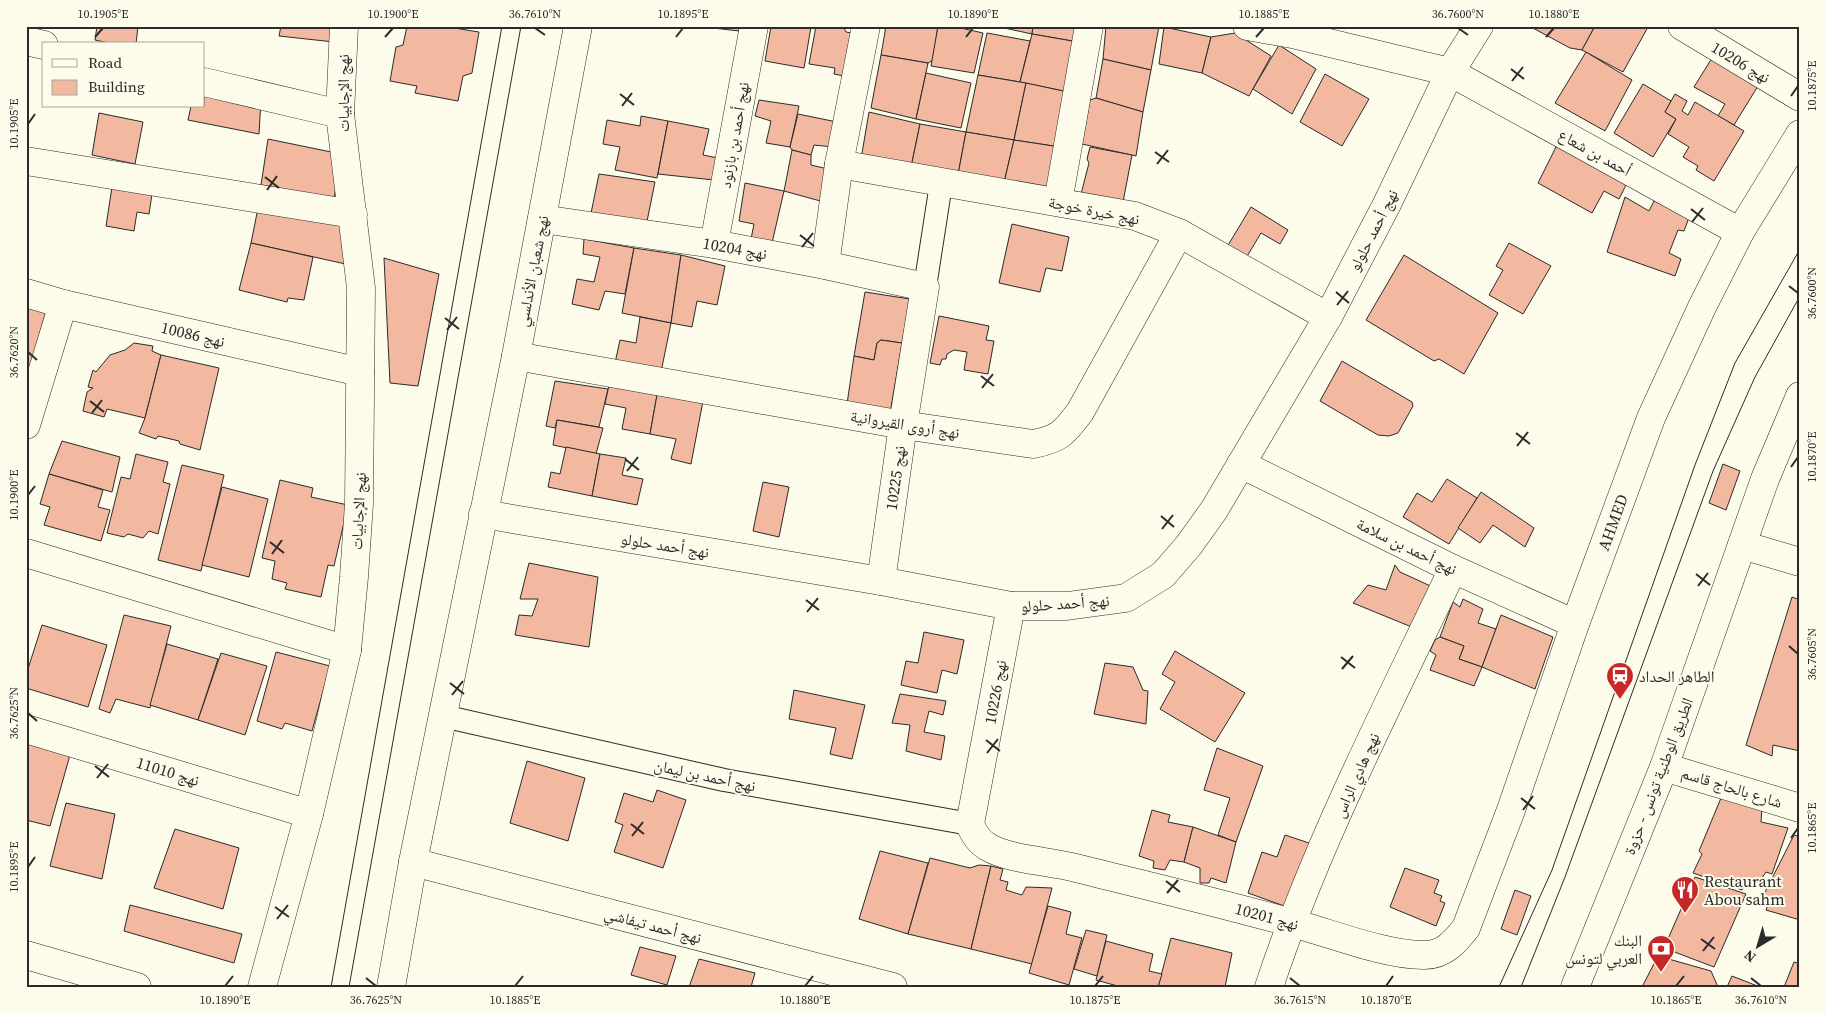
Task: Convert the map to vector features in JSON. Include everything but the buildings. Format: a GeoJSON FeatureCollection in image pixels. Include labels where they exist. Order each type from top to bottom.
{"type":"FeatureCollection","features":[{"type":"Feature","properties":{"kind":"street","name":"نهج الإجابيات"},"geometry":{"type":"LineString","coordinates":[[262,987],[309,814],[347,650],[359,504],[361,288],[340,114],[344,26]]}},
{"type":"Feature","properties":{"kind":"street","name":"نهج شعبان الأندلسي"},"geometry":{"type":"LineString","coordinates":[[391,987],[414,862],[516,356],[578,26]]}},
{"type":"Feature","properties":{"kind":"street","name":"نهج أحمد بن بازنود"},"geometry":{"type":"LineString","coordinates":[[714,244],[754,26]]}},
{"type":"Feature","properties":{"kind":"street"},"geometry":{"type":"LineString","coordinates":[[825,264],[838,164],[866,26]]}},
{"type":"Feature","properties":{"kind":"street"},"geometry":{"type":"LineString","coordinates":[[1058,202],[1089,26]]}},
{"type":"Feature","properties":{"kind":"street","name":"أحمد بن شعاع"},"geometry":{"type":"LineString","coordinates":[[1247,26],[1295,30],[1450,72],[1740,232]]}},
{"type":"Feature","properties":{"kind":"street","name":"نهج أحمد حلولو"},"geometry":{"type":"LineString","coordinates":[[483,514],[881,580],[1011,606],[1067,606],[1126,598],[1163,575],[1189,545],[1214,510],[1328,317],[1387,204],[1450,72],[1479,26]]}},
{"type":"Feature","properties":{"kind":"street","name":"نهج 10206"},"geometry":{"type":"LineString","coordinates":[[1692,29],[1800,97]]}},
{"type":"Feature","properties":{"kind":"street"},"geometry":{"type":"LineString","coordinates":[[26,40],[42,44]]}},
{"type":"Feature","properties":{"kind":"street"},"geometry":{"type":"LineString","coordinates":[[205,82],[340,114]]}},
{"type":"Feature","properties":{"kind":"street","name":"AHMED"},"geometry":{"type":"LineString","coordinates":[[1466,928],[1511,810],[1575,624],[1651,418],[1702,307],[1740,232],[1800,134]]}},
{"type":"Feature","properties":{"kind":"street"},"geometry":{"type":"LineString","coordinates":[[26,161],[353,214]]}},
{"type":"Feature","properties":{"kind":"street","name":"نهج خيرة خوجة"},"geometry":{"type":"LineString","coordinates":[[838,164],[942,184],[1135,216],[1180,233],[1328,317]]}},
{"type":"Feature","properties":{"kind":"street"},"geometry":{"type":"LineString","coordinates":[[925,287],[942,184]]}},
{"type":"Feature","properties":{"kind":"street","name":"نهج 10204"},"geometry":{"type":"LineString","coordinates":[[542,219],[714,244],[825,264],[925,287]]}},
{"type":"Feature","properties":{"kind":"street","name":"نهج أروى القيروانية"},"geometry":{"type":"LineString","coordinates":[[516,356],[902,425],[1033,444],[1052,440],[1065,430],[1080,412],[1180,233]]}},
{"type":"Feature","properties":{"kind":"street","name":"نهج 10225"},"geometry":{"type":"LineString","coordinates":[[881,580],[902,425],[925,287]]}},
{"type":"Feature","properties":{"kind":"street","name":"نهج 10086"},"geometry":{"type":"LineString","coordinates":[[26,293],[63,304],[360,372]]}},
{"type":"Feature","properties":{"kind":"street"},"geometry":{"type":"LineString","coordinates":[[26,425],[63,304]]}},
{"type":"Feature","properties":{"kind":"street","name":"الطريق الوطنية تونس - حزوة"},"geometry":{"type":"LineString","coordinates":[[1574,987],[1664,767],[1764,479],[1800,396]]}},
{"type":"Feature","properties":{"kind":"street","name":"نهج أحمد بن سلامة"},"geometry":{"type":"LineString","coordinates":[[1241,464],[1453,569],[1575,624]]}},
{"type":"Feature","properties":{"kind":"street"},"geometry":{"type":"LineString","coordinates":[[1742,544],[1800,562]]}},
{"type":"Feature","properties":{"kind":"street"},"geometry":{"type":"LineString","coordinates":[[26,553],[347,650]]}},
{"type":"Feature","properties":{"kind":"street","name":"نهج هادي الراس"},"geometry":{"type":"LineString","coordinates":[[1270,987],[1290,922],[1361,762],[1453,569]]}},
{"type":"Feature","properties":{"kind":"street","name":"نهج 10226"},"geometry":{"type":"LineString","coordinates":[[970,824],[1011,606]]}},
{"type":"Feature","properties":{"kind":"street","name":"نهج أحمد بن ليمان"},"geometry":{"type":"LineString","coordinates":[[443,716],[724,780],[970,824]]}},
{"type":"Feature","properties":{"kind":"street","name":"نهج 11010"},"geometry":{"type":"LineString","coordinates":[[26,729],[309,814]]}},
{"type":"Feature","properties":{"kind":"street","name":"شارع بالحاج قاسم"},"geometry":{"type":"LineString","coordinates":[[1664,767],[1800,808]]}},
{"type":"Feature","properties":{"kind":"street","name":"نهج 10201"},"geometry":{"type":"LineString","coordinates":[[970,824],[973,833],[987,847],[1009,855],[1059,863],[1290,922],[1397,952],[1425,956],[1440,953],[1454,942],[1466,928]]}},
{"type":"Feature","properties":{"kind":"street","name":"نهج أحمد تيفاشي"},"geometry":{"type":"LineString","coordinates":[[414,862],[893,987]]}},
{"type":"Feature","properties":{"kind":"street"},"geometry":{"type":"LineString","coordinates":[[26,955],[137,987]]}},
{"type":"Feature","properties":{"kind":"tram line"},"geometry":{"type":"LineString","coordinates":[[331,987],[502,26]]}},
{"type":"Feature","properties":{"kind":"tram line"},"geometry":{"type":"LineString","coordinates":[[349,987],[521,26]]}},
{"type":"Feature","properties":{"kind":"tram line"},"geometry":{"type":"LineString","coordinates":[[1499,987],[1552,870],[1695,465],[1735,363],[1800,249]]}},
{"type":"Feature","properties":{"kind":"tram line"},"geometry":{"type":"LineString","coordinates":[[1521,987],[1565,877],[1713,471],[1755,377],[1800,296]]}},
{"type":"Feature","properties":{"kind":"place","name":"الطاهر الحداد"},"geometry":{"type":"Point","coordinates":[1620,700]}},
{"type":"Feature","properties":{"kind":"place","name":"Restaurant Abou sahm"},"geometry":{"type":"Point","coordinates":[1685,914]}},
{"type":"Feature","properties":{"kind":"place","name":"البنك العربي لتونس"},"geometry":{"type":"Point","coordinates":[1661,973]}}]}
